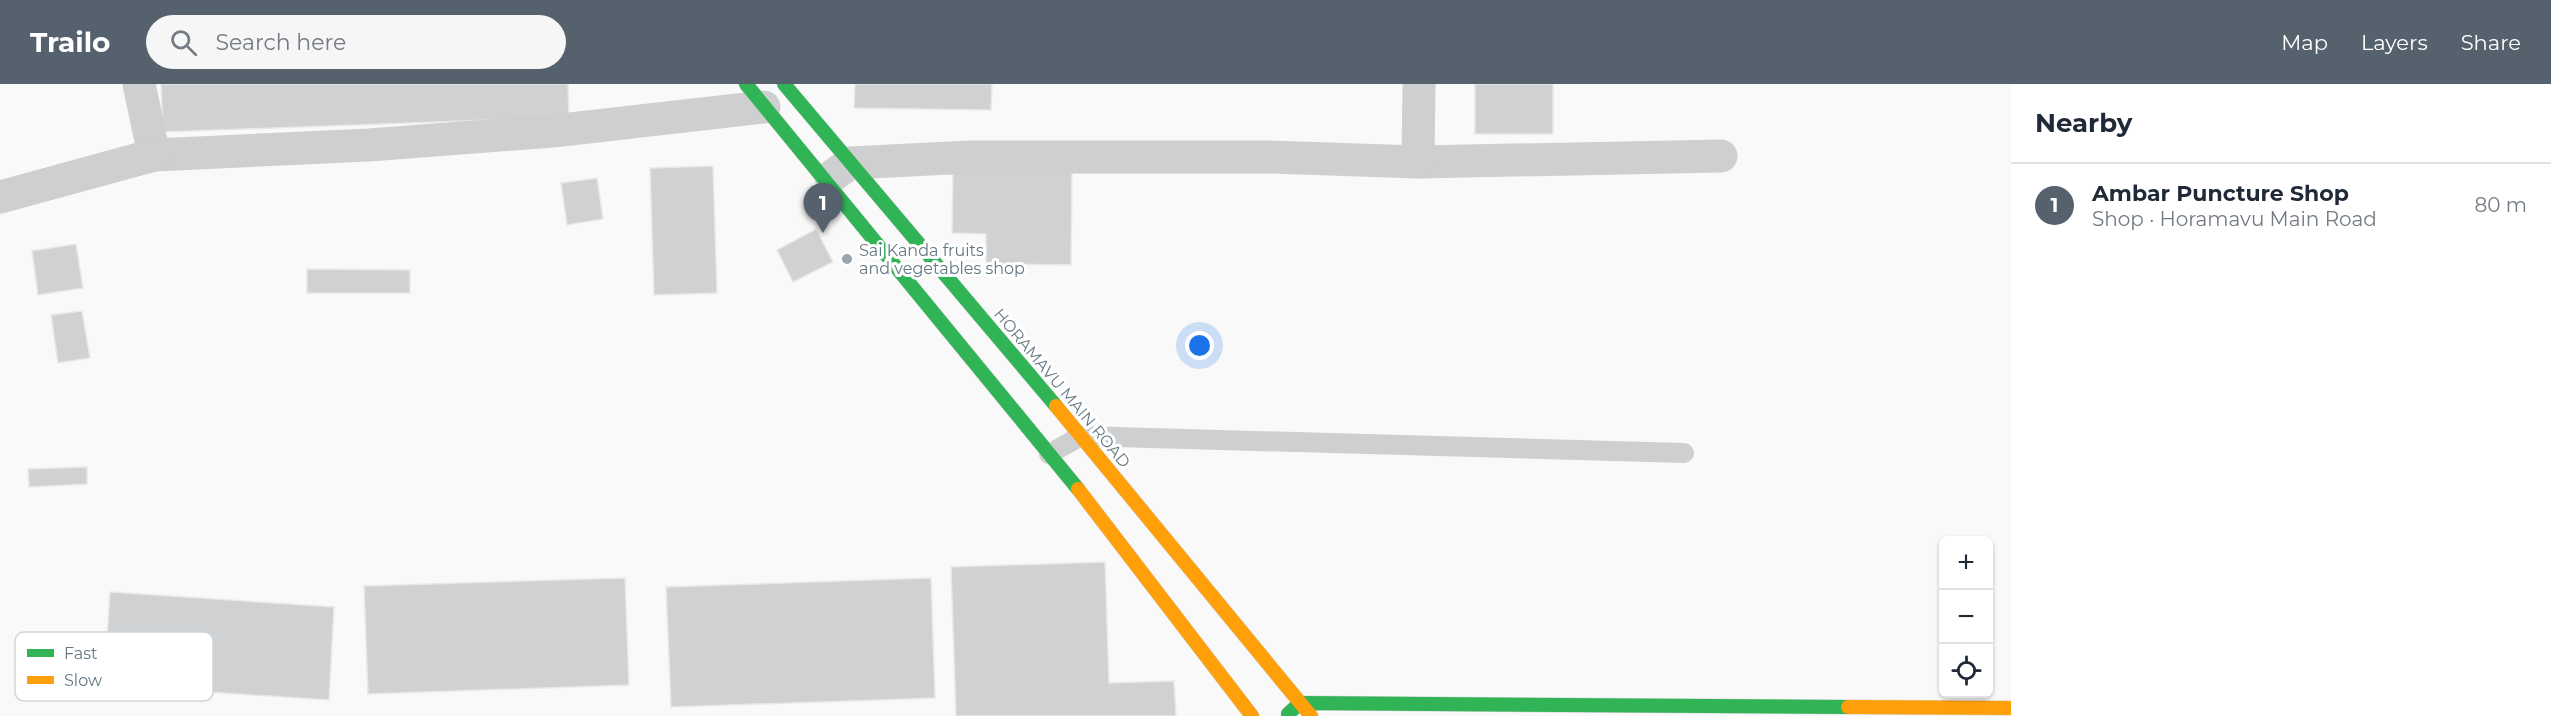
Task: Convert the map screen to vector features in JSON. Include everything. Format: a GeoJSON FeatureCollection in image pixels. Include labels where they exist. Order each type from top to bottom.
{"type":"FeatureCollection","features":[{"type":"Feature","properties":{"kind":"main road","name":"HORAMAVU MAIN ROAD"},"geometry":{"type":"LineString","coordinates":[[765,92],[1081,436],[1311,716]]}},
{"type":"Feature","properties":{"kind":"main road","name":"HORAMAVU MAIN ROAD"},"geometry":{"type":"LineString","coordinates":[[765,92],[838,172],[1049,454],[1252,716]]}},
{"type":"Feature","properties":{"kind":"main road"},"geometry":{"type":"LineString","coordinates":[[1287,716],[1300,703],[2011,708]]}},
{"type":"Feature","properties":{"kind":"street"},"geometry":{"type":"LineString","coordinates":[[139,84],[154,155]]}},
{"type":"Feature","properties":{"kind":"street"},"geometry":{"type":"LineString","coordinates":[[1418,162],[1419,84]]}},
{"type":"Feature","properties":{"kind":"street"},"geometry":{"type":"LineString","coordinates":[[0,197],[154,155],[369,145],[553,131],[765,92]]}},
{"type":"Feature","properties":{"kind":"street"},"geometry":{"type":"LineString","coordinates":[[838,172],[970,157],[1267,157],[1418,162],[1721,156]]}},
{"type":"Feature","properties":{"kind":"lane"},"geometry":{"type":"LineString","coordinates":[[1049,454],[1081,436],[1684,453]]}},
{"type":"Feature","properties":{"kind":"building"},"geometry":{"type":"Polygon","coordinates":[[[161,84],[568,84],[569,117],[163,132],[161,84]]]}},
{"type":"Feature","properties":{"kind":"building"},"geometry":{"type":"Polygon","coordinates":[[[855,84],[992,84],[991,110],[854,108],[855,84]]]}},
{"type":"Feature","properties":{"kind":"building"},"geometry":{"type":"Polygon","coordinates":[[[1475,84],[1553,84],[1553,134],[1475,134],[1475,84]]]}},
{"type":"Feature","properties":{"kind":"building"},"geometry":{"type":"Polygon","coordinates":[[[713,166],[717,293],[654,295],[650,168],[713,166]]]}},
{"type":"Feature","properties":{"kind":"building"},"geometry":{"type":"Polygon","coordinates":[[[953,169],[1072,171],[1071,265],[986,264],[986,234],[952,233],[953,169]]]}},
{"type":"Feature","properties":{"kind":"building"},"geometry":{"type":"Polygon","coordinates":[[[597,178],[603,219],[567,225],[561,183],[597,178]]]}},
{"type":"Feature","properties":{"kind":"building"},"geometry":{"type":"Polygon","coordinates":[[[816,229],[833,262],[793,282],[777,250],[816,229]]]}},
{"type":"Feature","properties":{"kind":"building"},"geometry":{"type":"Polygon","coordinates":[[[76,244],[83,288],[38,295],[32,251],[76,244]]]}},
{"type":"Feature","properties":{"kind":"building"},"geometry":{"type":"Polygon","coordinates":[[[307,269],[410,270],[410,293],[307,293],[307,269]]]}},
{"type":"Feature","properties":{"kind":"building"},"geometry":{"type":"Polygon","coordinates":[[[82,311],[90,358],[58,363],[51,315],[82,311]]]}},
{"type":"Feature","properties":{"kind":"building"},"geometry":{"type":"Polygon","coordinates":[[[87,467],[87,484],[29,487],[28,469],[87,467]]]}},
{"type":"Feature","properties":{"kind":"building"},"geometry":{"type":"Polygon","coordinates":[[[1105,562],[1109,683],[1174,681],[1176,716],[956,716],[951,567],[1105,562]]]}},
{"type":"Feature","properties":{"kind":"building"},"geometry":{"type":"Polygon","coordinates":[[[625,578],[629,685],[368,694],[364,586],[625,578]]]}},
{"type":"Feature","properties":{"kind":"building"},"geometry":{"type":"Polygon","coordinates":[[[931,578],[935,698],[671,707],[666,587],[931,578]]]}},
{"type":"Feature","properties":{"kind":"building"},"geometry":{"type":"Polygon","coordinates":[[[110,592],[334,607],[329,700],[213,692],[213,632],[107,632],[110,592]]]}},
{"type":"Feature","properties":{"kind":"traffic: fast"},"geometry":{"type":"LineString","coordinates":[[746,84],[1078,489]]}},
{"type":"Feature","properties":{"kind":"traffic: fast"},"geometry":{"type":"LineString","coordinates":[[784,84],[1056,406]]}},
{"type":"Feature","properties":{"kind":"traffic: fast"},"geometry":{"type":"LineString","coordinates":[[1288,714],[1300,703],[1848,707]]}},
{"type":"Feature","properties":{"kind":"traffic: slow"},"geometry":{"type":"LineString","coordinates":[[1056,406],[1311,716]]}},
{"type":"Feature","properties":{"kind":"traffic: slow"},"geometry":{"type":"LineString","coordinates":[[1078,489],[1252,716]]}},
{"type":"Feature","properties":{"kind":"traffic: slow"},"geometry":{"type":"LineString","coordinates":[[1848,707],[2011,708]]}},
{"type":"Feature","properties":{"kind":"place","name":"Ambar Puncture Shop"},"geometry":{"type":"Point","coordinates":[823,233]}},
{"type":"Feature","properties":{"kind":"place","name":"Sai Kanda fruits and vegetables shop"},"geometry":{"type":"Point","coordinates":[847,259]}}]}
